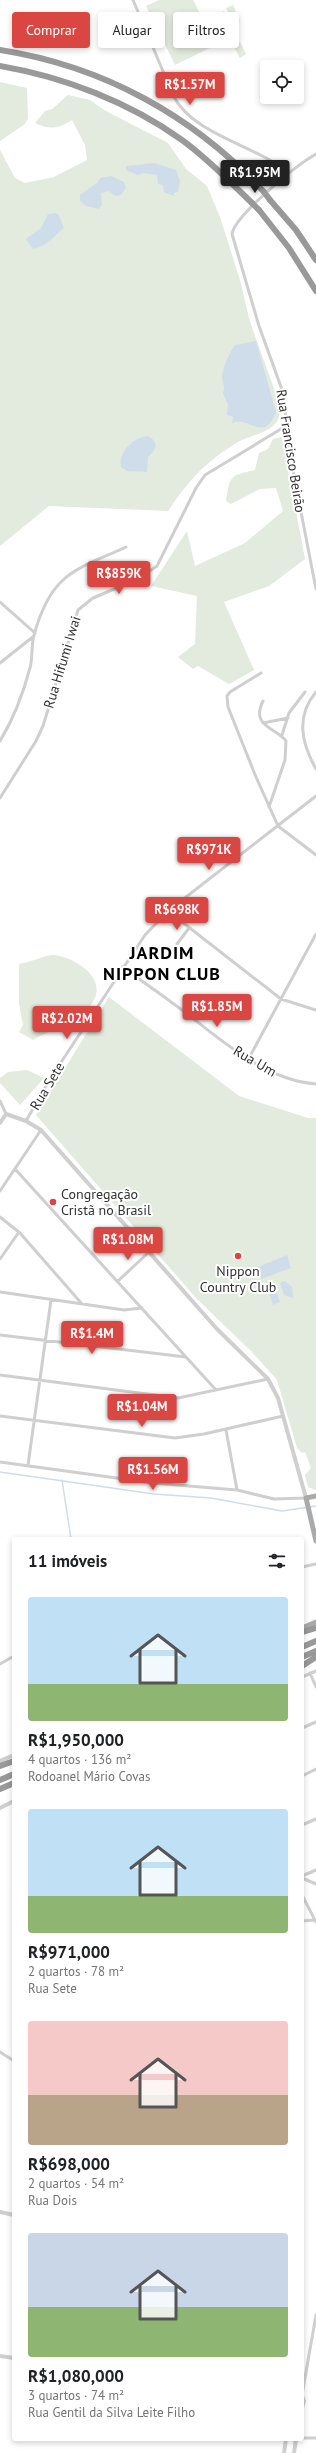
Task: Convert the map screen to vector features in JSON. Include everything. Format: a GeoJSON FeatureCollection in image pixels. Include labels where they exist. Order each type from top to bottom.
{"type":"FeatureCollection","features":[{"type":"Feature","properties":{"kind":"highway"},"geometry":{"type":"LineString","coordinates":[[0,50],[66,65],[129,91],[158,106],[211,142],[240,166],[296,230],[316,260]]}},
{"type":"Feature","properties":{"kind":"highway"},"geometry":{"type":"LineString","coordinates":[[0,66],[40,75],[75,86],[133,111],[187,144],[206,158],[259,210],[289,248],[316,291]]}},
{"type":"Feature","properties":{"kind":"highway"},"geometry":{"type":"LineString","coordinates":[[304,1631],[316,1628]]}},
{"type":"Feature","properties":{"kind":"highway"},"geometry":{"type":"LineString","coordinates":[[304,1646],[316,1640]]}},
{"type":"Feature","properties":{"kind":"highway"},"geometry":{"type":"LineString","coordinates":[[304,1657],[316,1652]]}},
{"type":"Feature","properties":{"kind":"highway"},"geometry":{"type":"LineString","coordinates":[[304,1665],[316,1657]]}},
{"type":"Feature","properties":{"kind":"highway"},"geometry":{"type":"LineString","coordinates":[[0,1766],[12,1762]]}},
{"type":"Feature","properties":{"kind":"highway"},"geometry":{"type":"LineString","coordinates":[[0,1780],[12,1775]]}},
{"type":"Feature","properties":{"kind":"highway"},"geometry":{"type":"LineString","coordinates":[[0,1789],[12,1784]]}},
{"type":"Feature","properties":{"kind":"main road"},"geometry":{"type":"LineString","coordinates":[[316,1496],[306,1498],[312,1517],[316,1541]]}},
{"type":"Feature","properties":{"kind":"main road"},"geometry":{"type":"LineString","coordinates":[[304,1627],[316,1622]]}},
{"type":"Feature","properties":{"kind":"street"},"geometry":{"type":"LineString","coordinates":[[133,0],[173,95],[182,109],[225,138],[273,162],[289,173],[316,154]]}},
{"type":"Feature","properties":{"kind":"street","name":"Rua Francisco Beirão"},"geometry":{"type":"LineString","coordinates":[[289,173],[235,224],[233,241],[245,272],[258,326],[285,398],[286,426],[316,589]]}},
{"type":"Feature","properties":{"kind":"street","name":"Rua Hifumi Iwai"},"geometry":{"type":"LineString","coordinates":[[0,798],[36,741],[43,726],[78,610],[94,598],[138,579],[157,566],[196,488],[205,475],[286,426]]}},
{"type":"Feature","properties":{"kind":"street"},"geometry":{"type":"LineString","coordinates":[[0,741],[15,715],[24,690],[31,666],[34,634],[46,606],[62,580],[76,571],[126,547]]}},
{"type":"Feature","properties":{"kind":"street"},"geometry":{"type":"LineString","coordinates":[[0,602],[34,634]]}},
{"type":"Feature","properties":{"kind":"street"},"geometry":{"type":"LineString","coordinates":[[0,663],[34,634]]}},
{"type":"Feature","properties":{"kind":"street"},"geometry":{"type":"LineString","coordinates":[[261,673],[232,690],[228,696],[227,701],[236,731],[278,826],[316,855]]}},
{"type":"Feature","properties":{"kind":"street"},"geometry":{"type":"LineString","coordinates":[[282,735],[289,713],[305,692]]}},
{"type":"Feature","properties":{"kind":"street"},"geometry":{"type":"LineString","coordinates":[[316,692],[306,711],[302,737],[305,747],[316,769]]}},
{"type":"Feature","properties":{"kind":"street"},"geometry":{"type":"LineString","coordinates":[[263,702],[259,709],[268,730],[282,735],[286,740],[285,760],[269,807]]}},
{"type":"Feature","properties":{"kind":"street"},"geometry":{"type":"LineString","coordinates":[[264,723],[288,718]]}},
{"type":"Feature","properties":{"kind":"street","name":"Rua Sete"},"geometry":{"type":"LineString","coordinates":[[26,1121],[122,967],[145,935],[168,912],[316,796]]}},
{"type":"Feature","properties":{"kind":"street"},"geometry":{"type":"LineString","coordinates":[[168,912],[281,999],[316,1010]]}},
{"type":"Feature","properties":{"kind":"street"},"geometry":{"type":"LineString","coordinates":[[177,944],[189,928]]}},
{"type":"Feature","properties":{"kind":"street"},"geometry":{"type":"LineString","coordinates":[[249,1058],[314,942],[316,934]]}},
{"type":"Feature","properties":{"kind":"street","name":"Rua Um"},"geometry":{"type":"LineString","coordinates":[[122,967],[226,1044],[249,1058],[280,1076],[296,1081],[316,1084]]}},
{"type":"Feature","properties":{"kind":"street"},"geometry":{"type":"LineString","coordinates":[[0,1101],[6,1114],[26,1121],[41,1130],[217,1329],[268,1379],[278,1398],[306,1498],[274,1499],[237,1490],[153,1483],[0,1462]]}},
{"type":"Feature","properties":{"kind":"street"},"geometry":{"type":"LineString","coordinates":[[0,1123],[6,1114]]}},
{"type":"Feature","properties":{"kind":"street"},"geometry":{"type":"LineString","coordinates":[[0,1191],[41,1130]]}},
{"type":"Feature","properties":{"kind":"street"},"geometry":{"type":"LineString","coordinates":[[15,1169],[216,1390]]}},
{"type":"Feature","properties":{"kind":"street"},"geometry":{"type":"LineString","coordinates":[[0,1217],[19,1232],[82,1305]]}},
{"type":"Feature","properties":{"kind":"street"},"geometry":{"type":"LineString","coordinates":[[0,1259],[19,1232]]}},
{"type":"Feature","properties":{"kind":"street"},"geometry":{"type":"LineString","coordinates":[[118,1281],[149,1252]]}},
{"type":"Feature","properties":{"kind":"street"},"geometry":{"type":"LineString","coordinates":[[0,1292],[82,1305],[132,1310],[142,1308]]}},
{"type":"Feature","properties":{"kind":"street"},"geometry":{"type":"LineString","coordinates":[[28,1465],[44,1341],[51,1300]]}},
{"type":"Feature","properties":{"kind":"street"},"geometry":{"type":"LineString","coordinates":[[0,1335],[186,1357]]}},
{"type":"Feature","properties":{"kind":"street"},"geometry":{"type":"LineString","coordinates":[[0,1375],[174,1397],[188,1396],[268,1379]]}},
{"type":"Feature","properties":{"kind":"street"},"geometry":{"type":"LineString","coordinates":[[0,1416],[175,1438],[226,1430],[283,1416]]}},
{"type":"Feature","properties":{"kind":"street"},"geometry":{"type":"LineString","coordinates":[[226,1430],[237,1490]]}},
{"type":"Feature","properties":{"kind":"street"},"geometry":{"type":"LineString","coordinates":[[304,1567],[316,1564]]}},
{"type":"Feature","properties":{"kind":"street"},"geometry":{"type":"LineString","coordinates":[[0,1664],[12,1657]]}},
{"type":"Feature","properties":{"kind":"street"},"geometry":{"type":"LineString","coordinates":[[304,1675],[316,1671]]}},
{"type":"Feature","properties":{"kind":"street"},"geometry":{"type":"LineString","coordinates":[[310,1673],[316,1687]]}},
{"type":"Feature","properties":{"kind":"street"},"geometry":{"type":"LineString","coordinates":[[304,1727],[316,1722]]}},
{"type":"Feature","properties":{"kind":"street"},"geometry":{"type":"LineString","coordinates":[[0,1761],[12,1756]]}},
{"type":"Feature","properties":{"kind":"street"},"geometry":{"type":"LineString","coordinates":[[304,1775],[316,1770]]}},
{"type":"Feature","properties":{"kind":"street"},"geometry":{"type":"LineString","coordinates":[[0,1808],[12,1803]]}},
{"type":"Feature","properties":{"kind":"street"},"geometry":{"type":"LineString","coordinates":[[304,1824],[316,1819]]}},
{"type":"Feature","properties":{"kind":"street"},"geometry":{"type":"LineString","coordinates":[[304,1876],[316,1870]]}},
{"type":"Feature","properties":{"kind":"street"},"geometry":{"type":"LineString","coordinates":[[304,1878],[316,1884]]}},
{"type":"Feature","properties":{"kind":"street"},"geometry":{"type":"LineString","coordinates":[[304,1899],[315,1920],[304,1921]]}},
{"type":"Feature","properties":{"kind":"street"},"geometry":{"type":"LineString","coordinates":[[0,2052],[12,2060]]}},
{"type":"Feature","properties":{"kind":"street"},"geometry":{"type":"LineString","coordinates":[[0,2212],[12,2215]]}},
{"type":"Feature","properties":{"kind":"street"},"geometry":{"type":"LineString","coordinates":[[304,2384],[316,2315]]}},
{"type":"Feature","properties":{"kind":"street"},"geometry":{"type":"LineString","coordinates":[[0,2356],[12,2358]]}},
{"type":"Feature","properties":{"kind":"street"},"geometry":{"type":"LineString","coordinates":[[304,2438],[316,2438]]}},
{"type":"Feature","properties":{"kind":"street"},"geometry":{"type":"LineString","coordinates":[[284,2453],[286,2441]]}},
{"type":"Feature","properties":{"kind":"street"},"geometry":{"type":"LineString","coordinates":[[294,2453],[296,2441]]}},
{"type":"Feature","properties":{"kind":"shaded area"},"geometry":{"type":"Polygon","coordinates":[[[159,0],[193,0],[199,12],[173,12],[173,48],[210,48],[175,65],[165,45],[165,12],[149,12],[146,6],[159,0]]]}},
{"type":"Feature","properties":{"kind":"shaded area"},"geometry":{"type":"Polygon","coordinates":[[[233,5],[236,12],[228,12],[226,8],[233,5]]]}},
{"type":"Feature","properties":{"kind":"shaded area"},"geometry":{"type":"Polygon","coordinates":[[[239,42],[246,54],[240,58],[235,48],[239,48],[239,42]]]}},
{"type":"Feature","properties":{"kind":"shaded area"},"geometry":{"type":"Polygon","coordinates":[[[0,82],[27,88],[28,118],[25,124],[0,141],[0,82]]]}},
{"type":"Feature","properties":{"kind":"shaded area"},"geometry":{"type":"Polygon","coordinates":[[[68,95],[90,100],[104,110],[168,143],[186,169],[207,186],[220,217],[240,280],[250,322],[280,405],[280,413],[276,423],[270,428],[238,442],[198,472],[168,511],[49,506],[0,546],[0,150],[15,178],[25,183],[54,177],[87,160],[85,145],[72,120],[54,128],[45,127],[35,123],[45,111],[52,109],[68,95]]]}},
{"type":"Feature","properties":{"kind":"shaded area"},"geometry":{"type":"Polygon","coordinates":[[[282,437],[305,559],[269,586],[224,602],[254,670],[229,684],[198,666],[193,669],[178,657],[195,644],[197,596],[151,586],[187,531],[195,566],[245,543],[283,511],[276,488],[260,489],[231,504],[226,501],[230,481],[240,474],[255,470],[259,453],[268,449],[273,439],[282,437]]]}},
{"type":"Feature","properties":{"kind":"shaded area"},"geometry":{"type":"Polygon","coordinates":[[[54,955],[73,961],[82,966],[89,973],[95,981],[97,989],[95,998],[88,1008],[77,1017],[33,1040],[19,1032],[23,1025],[19,1003],[19,964],[54,955]]]}},
{"type":"Feature","properties":{"kind":"shaded area","name":"Nippon Country Club"},"geometry":{"type":"Polygon","coordinates":[[[109,997],[239,1096],[308,1118],[316,1118],[316,1490],[308,1487],[305,1475],[311,1468],[305,1452],[302,1453],[297,1448],[277,1380],[253,1353],[197,1299],[36,1115],[109,997]]]}},
{"type":"Feature","properties":{"kind":"shaded area"},"geometry":{"type":"Polygon","coordinates":[[[27,1070],[44,1078],[20,1105],[0,1083],[0,1078],[8,1072],[27,1070]]]}},
{"type":"Feature","properties":{"kind":"water"},"geometry":{"type":"Polygon","coordinates":[[[154,163],[176,170],[180,181],[178,192],[174,193],[174,196],[164,192],[163,185],[158,184],[157,175],[143,173],[138,175],[126,170],[126,166],[154,163]]]}},
{"type":"Feature","properties":{"kind":"water"},"geometry":{"type":"Polygon","coordinates":[[[111,176],[124,182],[126,188],[121,195],[115,196],[109,191],[101,193],[102,205],[99,209],[86,206],[80,201],[80,195],[98,182],[100,178],[111,176]]]}},
{"type":"Feature","properties":{"kind":"water"},"geometry":{"type":"Polygon","coordinates":[[[56,213],[59,215],[64,228],[46,244],[33,249],[26,239],[41,228],[48,214],[56,213]]]}},
{"type":"Feature","properties":{"kind":"water"},"geometry":{"type":"Polygon","coordinates":[[[256,341],[276,412],[271,421],[266,426],[261,428],[245,423],[232,423],[233,417],[227,415],[228,405],[223,393],[224,386],[222,377],[227,360],[235,345],[256,341]]]}},
{"type":"Feature","properties":{"kind":"water"},"geometry":{"type":"Polygon","coordinates":[[[147,436],[154,441],[155,449],[148,457],[147,472],[127,471],[121,467],[124,451],[132,443],[142,437],[147,436]]]}},
{"type":"Feature","properties":{"kind":"water"},"geometry":{"type":"Polygon","coordinates":[[[287,1255],[291,1268],[261,1279],[258,1267],[287,1255]]]}},
{"type":"Feature","properties":{"kind":"water"},"geometry":{"type":"Polygon","coordinates":[[[285,1281],[292,1287],[293,1298],[284,1295],[280,1283],[285,1281]]]}},
{"type":"Feature","properties":{"kind":"water"},"geometry":{"type":"Polygon","coordinates":[[[275,1288],[280,1302],[273,1305],[268,1290],[275,1288]]]}},
{"type":"Feature","properties":{"kind":"waterway"},"geometry":{"type":"LineString","coordinates":[[0,1472],[154,1494],[211,1498],[282,1511],[316,1506]]}},
{"type":"Feature","properties":{"kind":"waterway"},"geometry":{"type":"LineString","coordinates":[[62,1480],[71,1537]]}},
{"type":"Feature","properties":{"kind":"place","name":"Congregação Cristã no Brasil"},"geometry":{"type":"Point","coordinates":[53,1202]}},
{"type":"Feature","properties":{"kind":"place","name":"Nippon Country Club"},"geometry":{"type":"Point","coordinates":[238,1256]}},
{"type":"Feature","properties":{"kind":"district","name":"JARDIM NIPPON CLUB"},"geometry":{"type":"Point","coordinates":[162,962]}}]}
